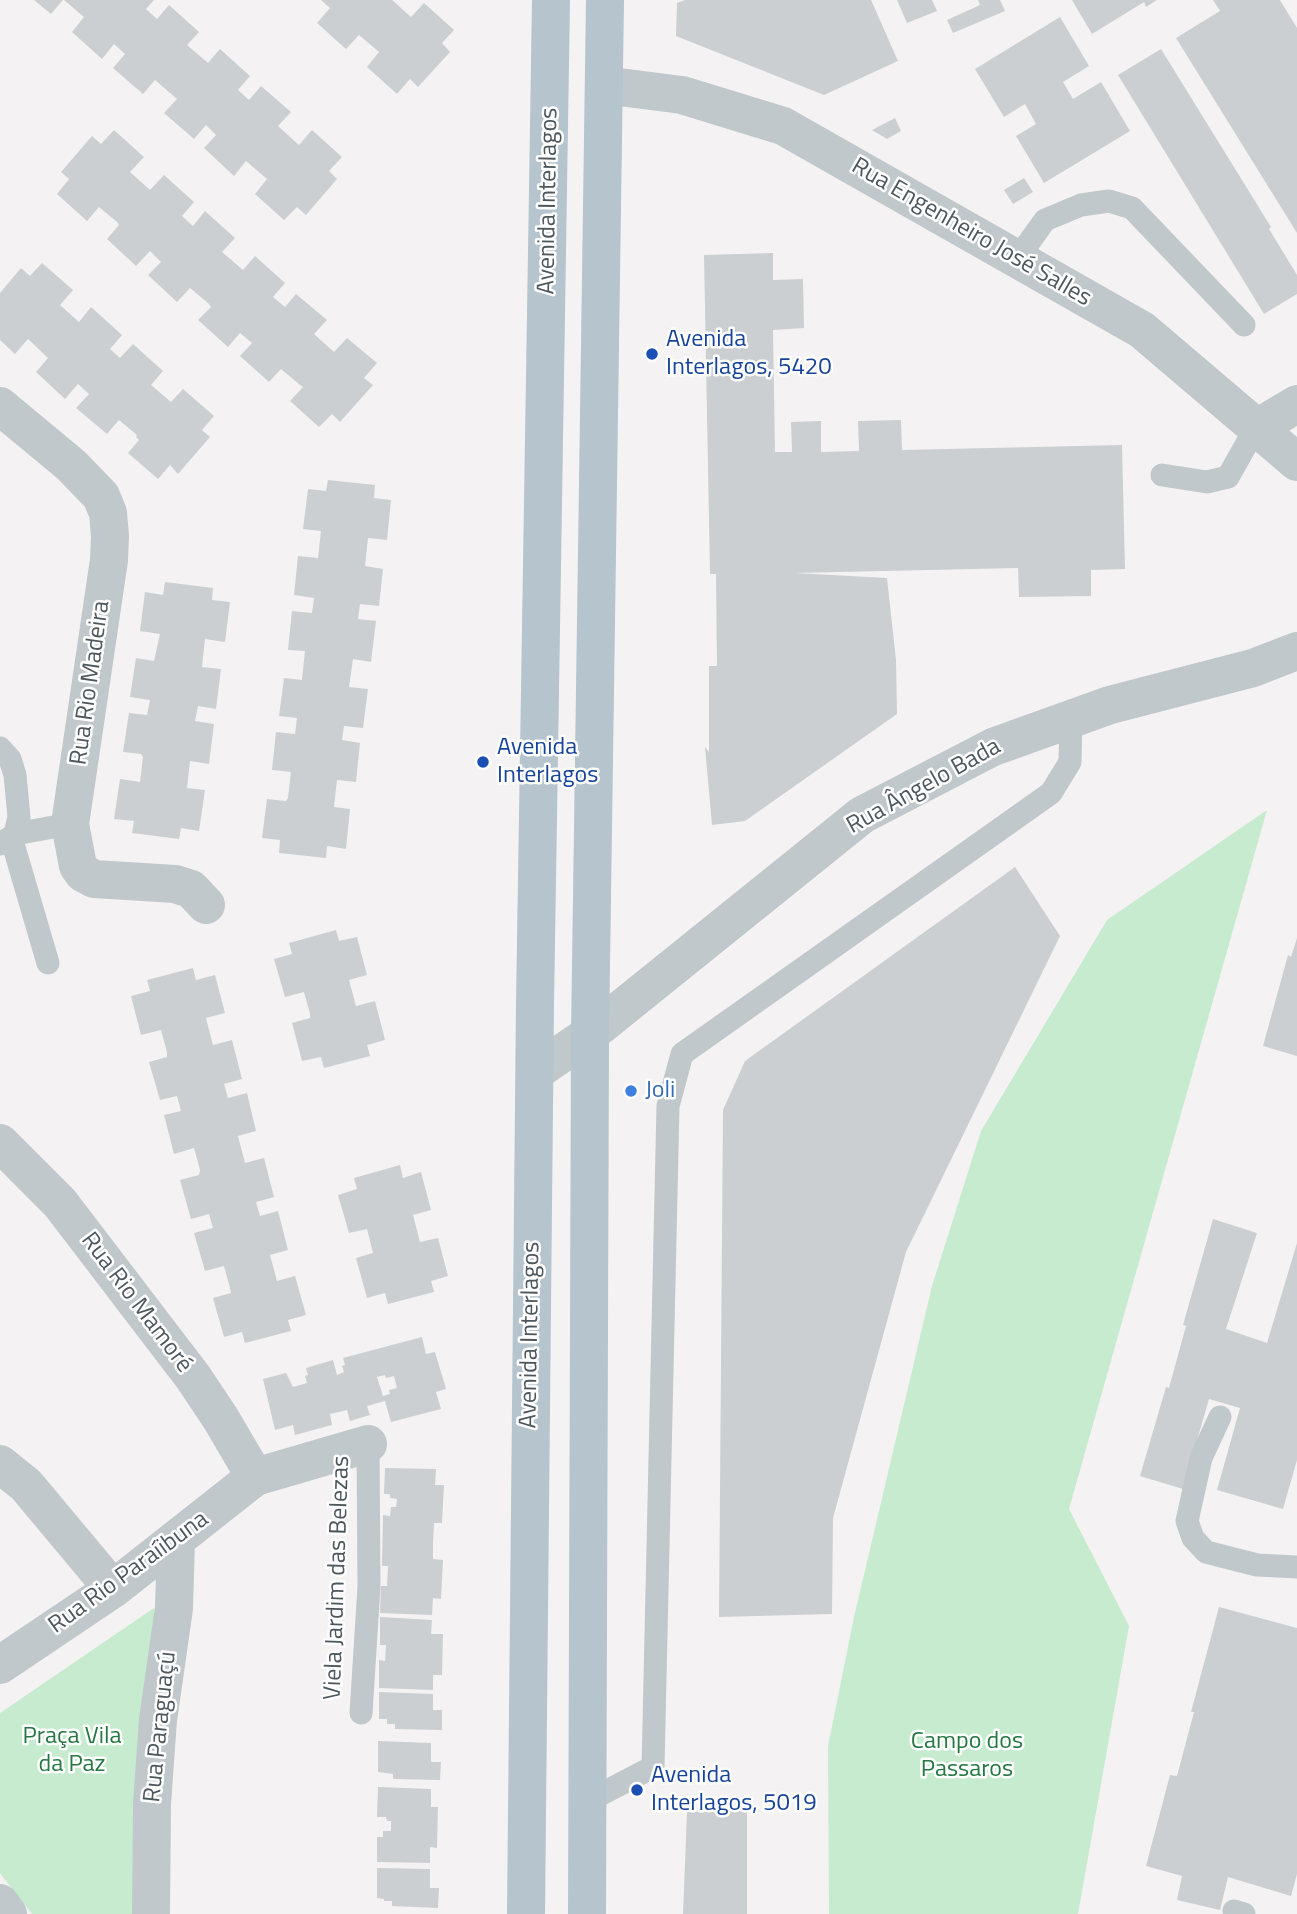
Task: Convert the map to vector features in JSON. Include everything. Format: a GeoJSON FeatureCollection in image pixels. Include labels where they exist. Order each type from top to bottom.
{"type":"FeatureCollection","features":[{"type":"Feature","properties":{"kind":"main road","name":"Avenida Interlagos"},"geometry":{"type":"LineString","coordinates":[[526,1914],[551,0]]}},
{"type":"Feature","properties":{"kind":"main road"},"geometry":{"type":"LineString","coordinates":[[587,1914],[590,1034],[605,0]]}},
{"type":"Feature","properties":{"kind":"street","name":"Rua Engenheiro José Salles"},"geometry":{"type":"LineString","coordinates":[[604,85],[682,95],[783,126],[1142,330],[1297,463]]}},
{"type":"Feature","properties":{"kind":"street"},"geometry":{"type":"LineString","coordinates":[[1255,429],[1297,404]]}},
{"type":"Feature","properties":{"kind":"street","name":"Rua Rio Madeira"},"geometry":{"type":"LineString","coordinates":[[0,407],[71,465],[101,496],[108,513],[109,560],[70,824],[78,866],[90,878],[175,884],[191,889],[206,905]]}},
{"type":"Feature","properties":{"kind":"street","name":"Rua Ângelo Bada"},"geometry":{"type":"LineString","coordinates":[[535,1072],[590,1034],[862,815],[993,747],[1110,705],[1253,668],[1297,651]]}},
{"type":"Feature","properties":{"kind":"street","name":"Rua Rio Mamoré"},"geometry":{"type":"LineString","coordinates":[[0,1143],[60,1203],[193,1377],[255,1477]]}},
{"type":"Feature","properties":{"kind":"street"},"geometry":{"type":"LineString","coordinates":[[255,1477],[368,1444]]}},
{"type":"Feature","properties":{"kind":"street"},"geometry":{"type":"LineString","coordinates":[[0,1464],[26,1485],[113,1589]]}},
{"type":"Feature","properties":{"kind":"street","name":"Rua Rio Paraíibuna"},"geometry":{"type":"LineString","coordinates":[[0,1665],[113,1589],[255,1477]]}},
{"type":"Feature","properties":{"kind":"street","name":"Rua Paraguaçú"},"geometry":{"type":"LineString","coordinates":[[151,1914],[152,1804],[158,1720],[174,1608],[176,1540]]}},
{"type":"Feature","properties":{"kind":"street"},"geometry":{"type":"LineString","coordinates":[[0,1903],[8,1914]]}},
{"type":"Feature","properties":{"kind":"lane"},"geometry":{"type":"LineString","coordinates":[[1017,259],[1045,220],[1081,205],[1109,201],[1132,208],[1244,325]]}},
{"type":"Feature","properties":{"kind":"lane"},"geometry":{"type":"LineString","coordinates":[[1162,475],[1207,482],[1228,477],[1255,429]]}},
{"type":"Feature","properties":{"kind":"lane"},"geometry":{"type":"LineString","coordinates":[[588,1801],[653,1767],[668,1106],[682,1054],[1051,793],[1070,762],[1071,719]]}},
{"type":"Feature","properties":{"kind":"lane"},"geometry":{"type":"LineString","coordinates":[[0,748],[10,759],[15,775],[11,833],[48,963]]}},
{"type":"Feature","properties":{"kind":"lane"},"geometry":{"type":"LineString","coordinates":[[11,833],[70,824]]}},
{"type":"Feature","properties":{"kind":"lane"},"geometry":{"type":"LineString","coordinates":[[1220,1417],[1200,1458],[1187,1521],[1193,1538],[1206,1552],[1257,1565],[1297,1567]]}},
{"type":"Feature","properties":{"kind":"lane","name":"Viela Jardim das Belezas"},"geometry":{"type":"LineString","coordinates":[[361,1713],[369,1587],[368,1444]]}},
{"type":"Feature","properties":{"kind":"green space","name":"Campo dos Passaros"},"geometry":{"type":"Polygon","coordinates":[[[1267,810],[1069,1509],[1129,1626],[1078,1914],[829,1914],[828,1746],[854,1617],[932,1286],[981,1131],[1107,920],[1267,810]]]}},
{"type":"Feature","properties":{"kind":"green space","name":"Praça Vila da Paz"},"geometry":{"type":"Polygon","coordinates":[[[154,1608],[163,1642],[134,1914],[32,1914],[0,1873],[0,1713],[154,1608]]]}},
{"type":"Feature","properties":{"kind":"building"},"geometry":{"type":"Polygon","coordinates":[[[34,0],[63,0],[51,14],[34,0]]]}},
{"type":"Feature","properties":{"kind":"building"},"geometry":{"type":"Polygon","coordinates":[[[64,0],[154,0],[146,9],[157,19],[169,5],[199,32],[187,45],[208,63],[220,49],[250,76],[238,90],[249,100],[261,86],[291,112],[278,126],[299,145],[312,130],[342,157],[329,171],[337,179],[306,215],[297,207],[284,220],[255,194],[267,179],[246,161],[234,176],[204,148],[216,135],[206,125],[194,139],[164,113],[177,99],[155,80],[143,94],[113,68],[125,54],[114,44],[102,59],[72,32],[84,17],[64,0]]]}},
{"type":"Feature","properties":{"kind":"building"},"geometry":{"type":"Polygon","coordinates":[[[321,0],[392,0],[411,17],[424,3],[454,30],[442,43],[450,52],[418,87],[410,79],[397,94],[367,67],[379,52],[359,35],[346,49],[317,23],[330,8],[321,0]]]}},
{"type":"Feature","properties":{"kind":"building"},"geometry":{"type":"Polygon","coordinates":[[[685,0],[871,0],[898,61],[824,95],[676,36],[677,3],[685,0]]]}},
{"type":"Feature","properties":{"kind":"building"},"geometry":{"type":"Polygon","coordinates":[[[897,0],[932,0],[937,11],[907,23],[897,0]]]}},
{"type":"Feature","properties":{"kind":"building"},"geometry":{"type":"Polygon","coordinates":[[[978,0],[1000,0],[1005,11],[953,33],[947,20],[980,5],[978,0]]]}},
{"type":"Feature","properties":{"kind":"building"},"geometry":{"type":"Polygon","coordinates":[[[1072,0],[1157,0],[1146,7],[1144,2],[1092,34],[1072,0]]]}},
{"type":"Feature","properties":{"kind":"building"},"geometry":{"type":"Polygon","coordinates":[[[1213,0],[1280,0],[1297,28],[1297,233],[1176,38],[1220,11],[1213,0]]]}},
{"type":"Feature","properties":{"kind":"building"},"geometry":{"type":"Polygon","coordinates":[[[1060,17],[1089,66],[1063,82],[1073,99],[1101,82],[1130,131],[1044,183],[1016,136],[1036,124],[1025,104],[1004,117],[975,69],[1060,17]]]}},
{"type":"Feature","properties":{"kind":"building"},"geometry":{"type":"Polygon","coordinates":[[[1161,49],[1271,227],[1269,229],[1297,275],[1297,294],[1264,314],[1118,75],[1161,49]]]}},
{"type":"Feature","properties":{"kind":"building"},"geometry":{"type":"Polygon","coordinates":[[[895,118],[901,131],[887,139],[872,130],[895,118]]]}},
{"type":"Feature","properties":{"kind":"building"},"geometry":{"type":"Polygon","coordinates":[[[114,130],[144,157],[130,172],[150,190],[164,175],[194,202],[182,216],[193,226],[205,211],[235,238],[222,252],[243,270],[255,256],[285,283],[273,297],[285,307],[296,294],[327,320],[314,334],[334,352],[347,338],[377,363],[364,378],[373,385],[340,422],[332,414],[319,427],[290,401],[303,387],[281,369],[269,382],[240,356],[252,343],[240,333],[228,347],[198,320],[211,307],[208,303],[190,288],[177,302],[148,275],[161,262],[150,251],[136,266],[107,239],[119,225],[117,222],[99,207],[87,221],[57,194],[69,179],[61,172],[92,136],[101,144],[114,130]]]}},
{"type":"Feature","properties":{"kind":"building"},"geometry":{"type":"Polygon","coordinates":[[[1024,178],[1033,192],[1013,204],[1004,190],[1024,178]]]}},
{"type":"Feature","properties":{"kind":"building"},"geometry":{"type":"Polygon","coordinates":[[[773,253],[773,280],[803,279],[804,328],[773,330],[775,452],[792,452],[791,422],[821,421],[821,452],[859,451],[858,421],[901,420],[902,450],[1122,445],[1125,569],[1091,570],[1091,596],[1019,597],[1018,568],[795,573],[887,578],[896,660],[897,714],[745,821],[712,825],[705,747],[709,752],[709,666],[717,666],[716,574],[710,574],[704,255],[773,253]]]}},
{"type":"Feature","properties":{"kind":"building"},"geometry":{"type":"Polygon","coordinates":[[[42,263],[73,290],[60,305],[79,322],[91,307],[122,335],[110,349],[120,358],[133,344],[163,371],[151,385],[171,402],[183,389],[214,416],[202,430],[210,437],[178,474],[170,465],[158,479],[128,453],[139,440],[137,435],[119,420],[107,434],[76,408],[89,394],[78,384],[65,399],[36,372],[48,358],[28,339],[15,354],[0,340],[0,293],[21,268],[30,276],[42,263]]]}},
{"type":"Feature","properties":{"kind":"building"},"geometry":{"type":"Polygon","coordinates":[[[328,480],[375,485],[374,498],[391,500],[387,540],[368,538],[365,566],[383,569],[379,606],[360,604],[358,619],[376,621],[371,662],[353,659],[349,687],[368,689],[363,728],[344,726],[342,740],[360,743],[356,782],[337,780],[334,807],[350,809],[346,849],[327,846],[326,858],[279,853],[280,840],[262,838],[267,799],[286,801],[288,798],[291,772],[272,770],[276,732],[295,734],[297,718],[279,716],[284,678],[302,680],[305,651],[288,650],[292,611],[312,613],[314,598],[294,595],[298,556],[318,558],[321,531],[303,529],[308,489],[326,491],[328,480]]]}},
{"type":"Feature","properties":{"kind":"building"},"geometry":{"type":"Polygon","coordinates":[[[165,582],[213,588],[212,600],[230,602],[225,642],[205,639],[202,667],[221,669],[216,709],[198,706],[195,721],[214,724],[209,764],[190,761],[187,788],[205,790],[199,831],[181,828],[179,839],[132,833],[134,821],[114,819],[120,779],[140,782],[143,757],[141,754],[123,752],[129,713],[147,715],[150,700],[130,697],[136,658],[154,661],[160,634],[140,631],[145,592],[163,595],[165,582]]]}},
{"type":"Feature","properties":{"kind":"building"},"geometry":{"type":"Polygon","coordinates":[[[1015,867],[1060,936],[906,1252],[833,1518],[832,1614],[719,1617],[723,1110],[745,1061],[1015,867]]]}},
{"type":"Feature","properties":{"kind":"building"},"geometry":{"type":"Polygon","coordinates":[[[336,930],[339,941],[357,937],[367,975],[349,980],[356,1006],[375,1001],[385,1040],[367,1045],[370,1056],[324,1068],[321,1057],[302,1061],[292,1023],[310,1018],[304,992],[285,997],[274,959],[292,954],[289,943],[336,930]]]}},
{"type":"Feature","properties":{"kind":"building"},"geometry":{"type":"Polygon","coordinates":[[[1297,938],[1297,1056],[1263,1046],[1288,955],[1291,957],[1297,938]]]}},
{"type":"Feature","properties":{"kind":"building"},"geometry":{"type":"Polygon","coordinates":[[[193,968],[196,980],[215,975],[225,1013],[206,1018],[213,1045],[232,1040],[242,1079],[224,1084],[228,1098],[247,1093],[256,1131],[238,1136],[245,1163],[264,1158],[274,1197],[256,1202],[260,1216],[278,1211],[288,1250],[270,1255],[277,1281],[295,1276],[306,1315],[288,1320],[291,1331],[245,1343],[242,1332],[224,1337],[213,1298],[231,1293],[224,1266],[205,1271],[194,1233],[213,1228],[209,1214],[191,1219],[180,1180],[199,1175],[194,1148],[174,1154],[164,1115],[181,1111],[177,1096],[160,1100],[149,1062],[167,1057],[167,1052],[161,1030],[141,1035],[131,996],[150,991],[147,980],[193,968]]]}},
{"type":"Feature","properties":{"kind":"building"},"geometry":{"type":"Polygon","coordinates":[[[400,1165],[403,1178],[421,1172],[431,1210],[413,1215],[420,1242],[438,1238],[448,1276],[431,1281],[434,1292],[388,1304],[385,1293],[367,1298],[356,1258],[373,1253],[367,1229],[349,1233],[338,1195],[357,1189],[354,1178],[400,1165]]]}},
{"type":"Feature","properties":{"kind":"building"},"geometry":{"type":"Polygon","coordinates":[[[1213,1219],[1257,1233],[1226,1329],[1267,1343],[1297,1243],[1297,1460],[1283,1509],[1217,1490],[1240,1408],[1209,1399],[1183,1489],[1140,1476],[1166,1387],[1169,1388],[1186,1326],[1183,1325],[1213,1219]]]}},
{"type":"Feature","properties":{"kind":"building"},"geometry":{"type":"Polygon","coordinates":[[[422,1337],[426,1354],[435,1352],[446,1389],[436,1392],[441,1409],[391,1422],[385,1401],[367,1406],[370,1415],[350,1421],[347,1410],[330,1414],[332,1425],[295,1435],[293,1425],[275,1430],[263,1379],[286,1373],[293,1387],[307,1383],[306,1368],[333,1360],[337,1375],[344,1372],[343,1358],[422,1337]],[[385,1375],[377,1377],[383,1396],[390,1394],[389,1390],[397,1388],[394,1376],[386,1378],[385,1375]]]}},
{"type":"Feature","properties":{"kind":"building"},"geometry":{"type":"Polygon","coordinates":[[[385,1468],[436,1469],[435,1485],[444,1485],[442,1523],[434,1523],[433,1543],[433,1559],[443,1560],[441,1599],[433,1598],[432,1615],[380,1613],[381,1586],[387,1586],[388,1566],[382,1566],[383,1515],[390,1516],[391,1507],[396,1507],[397,1499],[390,1498],[390,1494],[384,1494],[385,1468]]]}},
{"type":"Feature","properties":{"kind":"building"},"geometry":{"type":"Polygon","coordinates":[[[1219,1607],[1297,1628],[1297,1874],[1291,1896],[1228,1877],[1220,1910],[1177,1900],[1182,1876],[1146,1866],[1170,1775],[1177,1776],[1219,1607]]]}},
{"type":"Feature","properties":{"kind":"building"},"geometry":{"type":"Polygon","coordinates":[[[380,1617],[432,1620],[431,1634],[443,1634],[442,1675],[433,1675],[433,1690],[379,1688],[379,1660],[385,1661],[386,1645],[380,1645],[380,1617]]]}},
{"type":"Feature","properties":{"kind":"building"},"geometry":{"type":"Polygon","coordinates":[[[379,1692],[433,1694],[433,1710],[442,1710],[442,1730],[395,1729],[395,1724],[387,1724],[387,1719],[379,1719],[379,1692]]]}},
{"type":"Feature","properties":{"kind":"building"},"geometry":{"type":"Polygon","coordinates":[[[378,1741],[431,1743],[431,1762],[441,1762],[440,1780],[393,1779],[393,1774],[378,1772],[378,1741]]]}},
{"type":"Feature","properties":{"kind":"building"},"geometry":{"type":"Polygon","coordinates":[[[378,1787],[431,1789],[431,1807],[438,1807],[437,1848],[430,1847],[430,1863],[377,1862],[377,1837],[383,1837],[383,1831],[391,1831],[391,1821],[387,1821],[386,1817],[377,1817],[378,1787]]]}},
{"type":"Feature","properties":{"kind":"building"},"geometry":{"type":"Polygon","coordinates":[[[747,1810],[747,1914],[683,1914],[687,1812],[747,1810]]]}},
{"type":"Feature","properties":{"kind":"building"},"geometry":{"type":"Polygon","coordinates":[[[377,1868],[430,1869],[430,1888],[439,1888],[438,1908],[392,1906],[392,1901],[377,1898],[377,1868]]]}},
{"type":"Feature","properties":{"kind":"place","name":"Avenida Interlagos, 5420"},"geometry":{"type":"Point","coordinates":[652,354]}},
{"type":"Feature","properties":{"kind":"place","name":"Avenida Interlagos"},"geometry":{"type":"Point","coordinates":[483,762]}},
{"type":"Feature","properties":{"kind":"place","name":"Joli"},"geometry":{"type":"Point","coordinates":[631,1091]}},
{"type":"Feature","properties":{"kind":"place","name":"Avenida Interlagos, 5019"},"geometry":{"type":"Point","coordinates":[637,1790]}}]}
